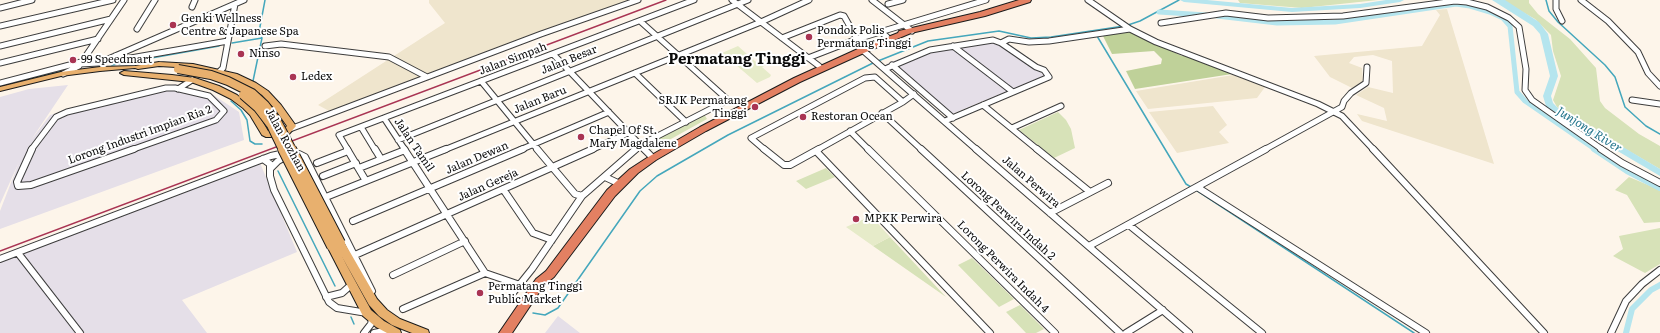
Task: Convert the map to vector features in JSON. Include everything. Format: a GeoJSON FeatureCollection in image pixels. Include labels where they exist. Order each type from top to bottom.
{"type":"FeatureCollection","features":[{"type":"Feature","properties":{"kind":"highway"},"geometry":{"type":"LineString","coordinates":[[506,333],[540,282],[550,274],[620,184],[634,171],[653,158],[703,129],[797,80],[864,50],[887,37],[963,17],[1009,0],[1023,1]]}},
{"type":"Feature","properties":{"kind":"highway"},"geometry":{"type":"LineString","coordinates":[[963,17],[982,14],[1023,1]]}},
{"type":"Feature","properties":{"kind":"highway"},"geometry":{"type":"LineString","coordinates":[[797,80],[801,76],[820,66],[870,49],[873,46],[910,32]]}},
{"type":"Feature","properties":{"kind":"highway"},"geometry":{"type":"LineString","coordinates":[[513,333],[546,284],[550,274]]}},
{"type":"Feature","properties":{"kind":"main road"},"geometry":{"type":"LineString","coordinates":[[124,73],[192,80],[216,88],[234,97],[253,113],[266,133],[269,135],[278,135],[290,129],[292,126],[265,93],[253,85],[219,72],[193,66],[159,64],[138,67]]}},
{"type":"Feature","properties":{"kind":"main road","name":"Jalan Rozhan"},"geometry":{"type":"LineString","coordinates":[[0,89],[61,74],[89,70],[138,67],[177,71],[206,78],[231,88],[252,101],[271,125],[336,244],[373,302],[383,312],[401,324],[424,333]]}},
{"type":"Feature","properties":{"kind":"main road","name":"Jalan Rozhan"},"geometry":{"type":"LineString","coordinates":[[0,93],[70,78],[139,71],[177,71]]}},
{"type":"Feature","properties":{"kind":"main road","name":"Jalan Rozhan"},"geometry":{"type":"LineString","coordinates":[[336,244],[351,285],[370,316],[393,332]]}},
{"type":"Feature","properties":{"kind":"street"},"geometry":{"type":"LineString","coordinates":[[0,8],[32,0]]}},
{"type":"Feature","properties":{"kind":"street"},"geometry":{"type":"LineString","coordinates":[[0,26],[113,0]]}},
{"type":"Feature","properties":{"kind":"street"},"geometry":{"type":"LineString","coordinates":[[61,74],[80,64],[124,0]]}},
{"type":"Feature","properties":{"kind":"street"},"geometry":{"type":"LineString","coordinates":[[136,29],[155,0]]}},
{"type":"Feature","properties":{"kind":"street"},"geometry":{"type":"LineString","coordinates":[[192,7],[195,0]]}},
{"type":"Feature","properties":{"kind":"street"},"geometry":{"type":"LineString","coordinates":[[0,82],[80,64],[99,63],[244,0]]}},
{"type":"Feature","properties":{"kind":"street"},"geometry":{"type":"LineString","coordinates":[[290,129],[300,124],[638,0]]}},
{"type":"Feature","properties":{"kind":"street","name":"Jalan Simpah"},"geometry":{"type":"LineString","coordinates":[[348,151],[339,135],[694,0]]}},
{"type":"Feature","properties":{"kind":"street"},"geometry":{"type":"LineString","coordinates":[[732,0],[820,66]]}},
{"type":"Feature","properties":{"kind":"street","name":"Jalan Besar"},"geometry":{"type":"LineString","coordinates":[[398,140],[748,0]]}},
{"type":"Feature","properties":{"kind":"street"},"geometry":{"type":"LineString","coordinates":[[761,22],[809,0]]}},
{"type":"Feature","properties":{"kind":"street"},"geometry":{"type":"LineString","coordinates":[[872,0],[904,24],[910,32]]}},
{"type":"Feature","properties":{"kind":"street"},"geometry":{"type":"LineString","coordinates":[[888,4],[903,0]]}},
{"type":"Feature","properties":{"kind":"street"},"geometry":{"type":"LineString","coordinates":[[808,58],[864,50],[880,31],[986,0]]}},
{"type":"Feature","properties":{"kind":"street"},"geometry":{"type":"LineString","coordinates":[[1088,0],[1127,27],[1156,42],[1318,104],[1342,116],[1544,333]]}},
{"type":"Feature","properties":{"kind":"street"},"geometry":{"type":"LineString","coordinates":[[1556,0],[1556,9],[1562,21]]}},
{"type":"Feature","properties":{"kind":"street"},"geometry":{"type":"LineString","coordinates":[[1581,0],[1608,22],[1638,52],[1648,73],[1660,86]]}},
{"type":"Feature","properties":{"kind":"street"},"geometry":{"type":"LineString","coordinates":[[1160,23],[1226,13],[1268,18],[1330,17],[1455,1],[1467,2],[1487,7],[1509,18],[1518,27],[1521,33],[1526,68],[1525,90],[1532,100],[1622,162],[1660,183]]}},
{"type":"Feature","properties":{"kind":"street"},"geometry":{"type":"LineString","coordinates":[[219,72],[223,68],[235,4]]}},
{"type":"Feature","properties":{"kind":"street","name":"Jalan Perwira"},"geometry":{"type":"LineString","coordinates":[[782,38],[840,15],[844,16],[864,50],[879,64],[1189,333]]}},
{"type":"Feature","properties":{"kind":"street"},"geometry":{"type":"LineString","coordinates":[[0,46],[112,18]]}},
{"type":"Feature","properties":{"kind":"street"},"geometry":{"type":"LineString","coordinates":[[512,294],[520,285],[582,196],[640,145],[728,100],[640,21]]}},
{"type":"Feature","properties":{"kind":"street","name":"Jalan Baru"},"geometry":{"type":"LineString","coordinates":[[326,197],[761,22]]}},
{"type":"Feature","properties":{"kind":"street"},"geometry":{"type":"LineString","coordinates":[[1001,42],[1009,39],[1029,42],[1049,41],[1127,27]]}},
{"type":"Feature","properties":{"kind":"street"},"geometry":{"type":"LineString","coordinates":[[880,31],[887,37]]}},
{"type":"Feature","properties":{"kind":"street"},"geometry":{"type":"LineString","coordinates":[[0,63],[98,39]]}},
{"type":"Feature","properties":{"kind":"street"},"geometry":{"type":"LineString","coordinates":[[885,69],[930,50],[996,40],[1036,67],[1044,70],[1049,77],[945,121]]}},
{"type":"Feature","properties":{"kind":"street"},"geometry":{"type":"LineString","coordinates":[[115,56],[126,59],[228,41]]}},
{"type":"Feature","properties":{"kind":"street"},"geometry":{"type":"LineString","coordinates":[[265,46],[281,44],[389,57],[427,77]]}},
{"type":"Feature","properties":{"kind":"street"},"geometry":{"type":"LineString","coordinates":[[953,46],[1013,92]]}},
{"type":"Feature","properties":{"kind":"street"},"geometry":{"type":"LineString","coordinates":[[553,54],[653,158]]}},
{"type":"Feature","properties":{"kind":"street"},"geometry":{"type":"LineString","coordinates":[[80,64],[82,69],[89,70]]}},
{"type":"Feature","properties":{"kind":"street"},"geometry":{"type":"LineString","coordinates":[[892,65],[953,118]]}},
{"type":"Feature","properties":{"kind":"street"},"geometry":{"type":"LineString","coordinates":[[1089,246],[1342,107],[1344,101],[1351,93],[1366,83],[1367,67]]}},
{"type":"Feature","properties":{"kind":"street"},"geometry":{"type":"LineString","coordinates":[[635,73],[686,122]]}},
{"type":"Feature","properties":{"kind":"street"},"geometry":{"type":"LineString","coordinates":[[902,102],[875,78],[865,78],[751,138],[784,165],[790,166],[902,102],[914,94]]}},
{"type":"Feature","properties":{"kind":"street"},"geometry":{"type":"LineString","coordinates":[[178,89],[192,80]]}},
{"type":"Feature","properties":{"kind":"street"},"geometry":{"type":"LineString","coordinates":[[481,82],[575,194],[582,196]]}},
{"type":"Feature","properties":{"kind":"street","name":"Lorong Industri Impian Ria 2"},"geometry":{"type":"LineString","coordinates":[[166,88],[178,89],[209,96],[224,111],[216,120],[206,124],[31,185],[21,187],[18,186],[18,182],[33,146],[56,117],[67,112],[166,88]]}},
{"type":"Feature","properties":{"kind":"street"},"geometry":{"type":"LineString","coordinates":[[1632,100],[1660,104]]}},
{"type":"Feature","properties":{"kind":"street"},"geometry":{"type":"LineString","coordinates":[[983,105],[1090,192]]}},
{"type":"Feature","properties":{"kind":"street"},"geometry":{"type":"LineString","coordinates":[[1012,128],[1061,106]]}},
{"type":"Feature","properties":{"kind":"street","name":"Jalan Dewan"},"geometry":{"type":"LineString","coordinates":[[353,221],[609,112]]}},
{"type":"Feature","properties":{"kind":"street","name":"Lorong Perwira Indah 2"},"geometry":{"type":"LineString","coordinates":[[882,113],[1120,333]]}},
{"type":"Feature","properties":{"kind":"street","name":"Jalan Tamil"},"geometry":{"type":"LineString","coordinates":[[384,118],[485,273]]}},
{"type":"Feature","properties":{"kind":"street"},"geometry":{"type":"LineString","coordinates":[[360,127],[381,159]]}},
{"type":"Feature","properties":{"kind":"street","name":"Lorong Perwira Indah 4"},"geometry":{"type":"LineString","coordinates":[[850,131],[1055,333]]}},
{"type":"Feature","properties":{"kind":"street","name":"Jalan Gereja"},"geometry":{"type":"LineString","coordinates":[[355,255],[628,133]]}},
{"type":"Feature","properties":{"kind":"street"},"geometry":{"type":"LineString","coordinates":[[323,176],[381,159],[405,150]]}},
{"type":"Feature","properties":{"kind":"street"},"geometry":{"type":"LineString","coordinates":[[317,163],[348,151],[366,181]]}},
{"type":"Feature","properties":{"kind":"street"},"geometry":{"type":"LineString","coordinates":[[816,151],[990,333]]}},
{"type":"Feature","properties":{"kind":"street"},"geometry":{"type":"LineString","coordinates":[[0,259],[278,153],[299,154],[305,157],[383,312]]}},
{"type":"Feature","properties":{"kind":"street"},"geometry":{"type":"LineString","coordinates":[[271,168],[278,161],[293,154]]}},
{"type":"Feature","properties":{"kind":"street"},"geometry":{"type":"LineString","coordinates":[[263,159],[278,161]]}},
{"type":"Feature","properties":{"kind":"street"},"geometry":{"type":"LineString","coordinates":[[263,159],[269,162],[271,168],[270,176],[274,190],[326,297],[332,305],[337,308],[370,316],[371,324],[364,333]]}},
{"type":"Feature","properties":{"kind":"street"},"geometry":{"type":"LineString","coordinates":[[605,177],[620,184]]}},
{"type":"Feature","properties":{"kind":"street"},"geometry":{"type":"LineString","coordinates":[[1050,213],[1108,184]]}},
{"type":"Feature","properties":{"kind":"street"},"geometry":{"type":"LineString","coordinates":[[1196,188],[1426,333]]}},
{"type":"Feature","properties":{"kind":"street"},"geometry":{"type":"LineString","coordinates":[[503,189],[533,233],[552,240]]}},
{"type":"Feature","properties":{"kind":"street"},"geometry":{"type":"LineString","coordinates":[[1129,225],[1262,333]]}},
{"type":"Feature","properties":{"kind":"street"},"geometry":{"type":"LineString","coordinates":[[393,275],[465,241]]}},
{"type":"Feature","properties":{"kind":"street"},"geometry":{"type":"LineString","coordinates":[[18,253],[80,333]]}},
{"type":"Feature","properties":{"kind":"street"},"geometry":{"type":"LineString","coordinates":[[1611,333],[1626,301],[1642,284],[1660,270]]}},
{"type":"Feature","properties":{"kind":"street"},"geometry":{"type":"LineString","coordinates":[[403,309],[485,273],[520,285]]}},
{"type":"Feature","properties":{"kind":"street"},"geometry":{"type":"LineString","coordinates":[[326,297],[342,293],[351,285]]}},
{"type":"Feature","properties":{"kind":"street"},"geometry":{"type":"LineString","coordinates":[[1126,333],[1163,310]]}},
{"type":"Feature","properties":{"kind":"street"},"geometry":{"type":"LineString","coordinates":[[374,333],[393,332]]}},
{"type":"Feature","properties":{"kind":"shaded area"},"geometry":{"type":"Polygon","coordinates":[[[429,0],[636,0],[331,112],[318,105],[445,23],[429,3],[429,0]]]}},
{"type":"Feature","properties":{"kind":"shaded area"},"geometry":{"type":"Polygon","coordinates":[[[1447,9],[1494,164],[1362,121],[1357,114],[1387,121],[1384,108],[1356,95],[1368,87],[1393,93],[1392,61],[1373,55],[1354,57],[1349,63],[1362,68],[1363,82],[1352,88],[1330,77],[1314,56],[1422,46],[1440,15],[1436,10],[1447,9]]]}},
{"type":"Feature","properties":{"kind":"shaded area"},"geometry":{"type":"Polygon","coordinates":[[[994,38],[1007,43],[1039,65],[1049,74],[947,116],[886,64],[930,47],[994,38]]]}},
{"type":"Feature","properties":{"kind":"shaded area"},"geometry":{"type":"Polygon","coordinates":[[[1233,75],[1265,87],[1257,98],[1148,109],[1136,91],[1233,75]]]}},
{"type":"Feature","properties":{"kind":"shaded area"},"geometry":{"type":"Polygon","coordinates":[[[175,84],[212,94],[239,112],[244,140],[0,229],[0,211],[19,162],[0,204],[0,97],[29,89],[68,85],[31,140],[50,115],[175,84]]]}},
{"type":"Feature","properties":{"kind":"shaded area"},"geometry":{"type":"Polygon","coordinates":[[[1213,106],[1227,125],[1219,132],[1229,143],[1177,153],[1149,112],[1213,106]]]}},
{"type":"Feature","properties":{"kind":"shaded area"},"geometry":{"type":"Polygon","coordinates":[[[258,158],[297,252],[182,300],[207,333],[0,333],[0,255],[258,158]]]}},
{"type":"Feature","properties":{"kind":"shaded area"},"geometry":{"type":"Polygon","coordinates":[[[558,316],[580,333],[545,333],[558,316]]]}},
{"type":"Feature","properties":{"kind":"green space"},"geometry":{"type":"Polygon","coordinates":[[[1238,0],[1378,0],[1302,8],[1240,3],[1238,0]]]}},
{"type":"Feature","properties":{"kind":"green space"},"geometry":{"type":"Polygon","coordinates":[[[1501,0],[1529,0],[1529,3],[1538,14],[1570,39],[1596,68],[1600,101],[1605,108],[1639,134],[1660,146],[1660,169],[1562,112],[1557,107],[1553,100],[1561,76],[1553,51],[1551,35],[1535,19],[1501,0]]]}},
{"type":"Feature","properties":{"kind":"green space"},"geometry":{"type":"Polygon","coordinates":[[[1128,31],[1182,56],[1189,56],[1232,74],[1135,89],[1126,71],[1161,64],[1162,59],[1154,51],[1112,54],[1103,36],[1128,31]]]}},
{"type":"Feature","properties":{"kind":"green space"},"geometry":{"type":"Polygon","coordinates":[[[738,46],[756,62],[764,60],[769,64],[762,67],[771,75],[770,77],[757,83],[722,53],[738,46]]]}},
{"type":"Feature","properties":{"kind":"green space"},"geometry":{"type":"Polygon","coordinates":[[[1058,112],[1066,120],[1071,129],[1075,148],[1054,158],[1019,130],[1058,112]]]}},
{"type":"Feature","properties":{"kind":"green space"},"geometry":{"type":"Polygon","coordinates":[[[704,114],[707,119],[651,150],[646,145],[704,114]]]}},
{"type":"Feature","properties":{"kind":"green space"},"geometry":{"type":"Polygon","coordinates":[[[826,168],[835,177],[806,189],[796,181],[826,168]]]}},
{"type":"Feature","properties":{"kind":"green space"},"geometry":{"type":"Polygon","coordinates":[[[1629,177],[1660,190],[1660,222],[1644,223],[1627,195],[1615,190],[1629,177]]]}},
{"type":"Feature","properties":{"kind":"green space"},"geometry":{"type":"Polygon","coordinates":[[[871,216],[890,237],[873,246],[846,227],[871,216]]]}},
{"type":"Feature","properties":{"kind":"green space"},"geometry":{"type":"Polygon","coordinates":[[[1660,228],[1660,264],[1645,273],[1613,256],[1623,249],[1619,236],[1660,228]]]}},
{"type":"Feature","properties":{"kind":"green space"},"geometry":{"type":"Polygon","coordinates":[[[890,237],[946,297],[873,246],[890,237]]]}},
{"type":"Feature","properties":{"kind":"green space"},"geometry":{"type":"Polygon","coordinates":[[[972,258],[1014,299],[999,307],[958,265],[972,258]]]}},
{"type":"Feature","properties":{"kind":"green space"},"geometry":{"type":"Polygon","coordinates":[[[1020,305],[1044,329],[1036,333],[1026,333],[1006,312],[1020,305]]]}},
{"type":"Feature","properties":{"kind":"waterway"},"geometry":{"type":"LineString","coordinates":[[262,38],[259,32],[265,0]]}},
{"type":"Feature","properties":{"kind":"waterway"},"geometry":{"type":"LineString","coordinates":[[1128,25],[1140,21],[1179,0]]}},
{"type":"Feature","properties":{"kind":"waterway","name":"Junjong River"},"geometry":{"type":"LineString","coordinates":[[1184,0],[1292,10],[1360,6],[1400,0]]}},
{"type":"Feature","properties":{"kind":"waterway","name":"Junjong River"},"geometry":{"type":"LineString","coordinates":[[1496,0],[1502,2],[1536,24],[1544,34],[1554,76],[1547,96],[1549,104],[1556,111],[1660,173]]}},
{"type":"Feature","properties":{"kind":"waterway"},"geometry":{"type":"LineString","coordinates":[[1546,0],[1549,11],[1558,22],[1605,65],[1615,77],[1625,107],[1646,126],[1660,134]]}},
{"type":"Feature","properties":{"kind":"waterway"},"geometry":{"type":"LineString","coordinates":[[1217,16],[1277,23],[1335,22],[1456,4],[1470,6],[1490,12],[1503,18],[1510,26],[1517,92],[1525,101],[1596,150]]}},
{"type":"Feature","properties":{"kind":"waterway"},"geometry":{"type":"LineString","coordinates":[[1159,12],[1206,15]]}},
{"type":"Feature","properties":{"kind":"waterway"},"geometry":{"type":"LineString","coordinates":[[878,61],[928,41],[999,31],[1031,38],[1051,37],[1124,26]]}},
{"type":"Feature","properties":{"kind":"waterway"},"geometry":{"type":"LineString","coordinates":[[1097,36],[1186,184],[1191,187]]}},
{"type":"Feature","properties":{"kind":"waterway"},"geometry":{"type":"LineString","coordinates":[[232,43],[262,38]]}},
{"type":"Feature","properties":{"kind":"waterway"},"geometry":{"type":"LineString","coordinates":[[253,81],[262,38]]}},
{"type":"Feature","properties":{"kind":"waterway"},"geometry":{"type":"LineString","coordinates":[[112,65],[219,46]]}},
{"type":"Feature","properties":{"kind":"waterway"},"geometry":{"type":"LineString","coordinates":[[533,313],[545,315],[558,308],[640,191],[657,176],[728,135],[875,62]]}},
{"type":"Feature","properties":{"kind":"waterway"},"geometry":{"type":"LineString","coordinates":[[0,86],[66,70]]}},
{"type":"Feature","properties":{"kind":"waterway"},"geometry":{"type":"LineString","coordinates":[[231,101],[241,110],[247,120],[250,141],[255,144],[262,144]]}},
{"type":"Feature","properties":{"kind":"waterway"},"geometry":{"type":"LineString","coordinates":[[1594,149],[1627,171],[1660,188]]}},
{"type":"Feature","properties":{"kind":"waterway"},"geometry":{"type":"LineString","coordinates":[[278,171],[335,286]]}},
{"type":"Feature","properties":{"kind":"waterway"},"geometry":{"type":"LineString","coordinates":[[1196,190],[1414,333]]}},
{"type":"Feature","properties":{"kind":"waterway"},"geometry":{"type":"LineString","coordinates":[[1626,333],[1632,309],[1651,290],[1660,285]]}},
{"type":"Feature","properties":{"kind":"waterway"},"geometry":{"type":"LineString","coordinates":[[351,317],[354,324]]}},
{"type":"Feature","properties":{"kind":"railway"},"geometry":{"type":"LineString","coordinates":[[0,251],[666,0]]}},
{"type":"Feature","properties":{"kind":"place","name":"Genki Wellness Centre & Japanese Spa"},"geometry":{"type":"Point","coordinates":[173,25]}},
{"type":"Feature","properties":{"kind":"place","name":"Pondok Polis Permatang Tinggi"},"geometry":{"type":"Point","coordinates":[809,37]}},
{"type":"Feature","properties":{"kind":"place","name":"Ninso"},"geometry":{"type":"Point","coordinates":[241,54]}},
{"type":"Feature","properties":{"kind":"place","name":"99 Speedmart"},"geometry":{"type":"Point","coordinates":[73,60]}},
{"type":"Feature","properties":{"kind":"place","name":"Ledex"},"geometry":{"type":"Point","coordinates":[293,77]}},
{"type":"Feature","properties":{"kind":"place","name":"SRJK Permatang Tinggi"},"geometry":{"type":"Point","coordinates":[755,107]}},
{"type":"Feature","properties":{"kind":"place","name":"Restoran Ocean"},"geometry":{"type":"Point","coordinates":[803,117]}},
{"type":"Feature","properties":{"kind":"place","name":"Chapel Of St. Mary Magdalene"},"geometry":{"type":"Point","coordinates":[581,137]}},
{"type":"Feature","properties":{"kind":"place","name":"MPKK Perwira"},"geometry":{"type":"Point","coordinates":[856,219]}},
{"type":"Feature","properties":{"kind":"place","name":"Permatang Tinggi Public Market"},"geometry":{"type":"Point","coordinates":[480,293]}},
{"type":"Feature","properties":{"kind":"district","name":"Permatang Tinggi"},"geometry":{"type":"Point","coordinates":[737,60]}}]}
